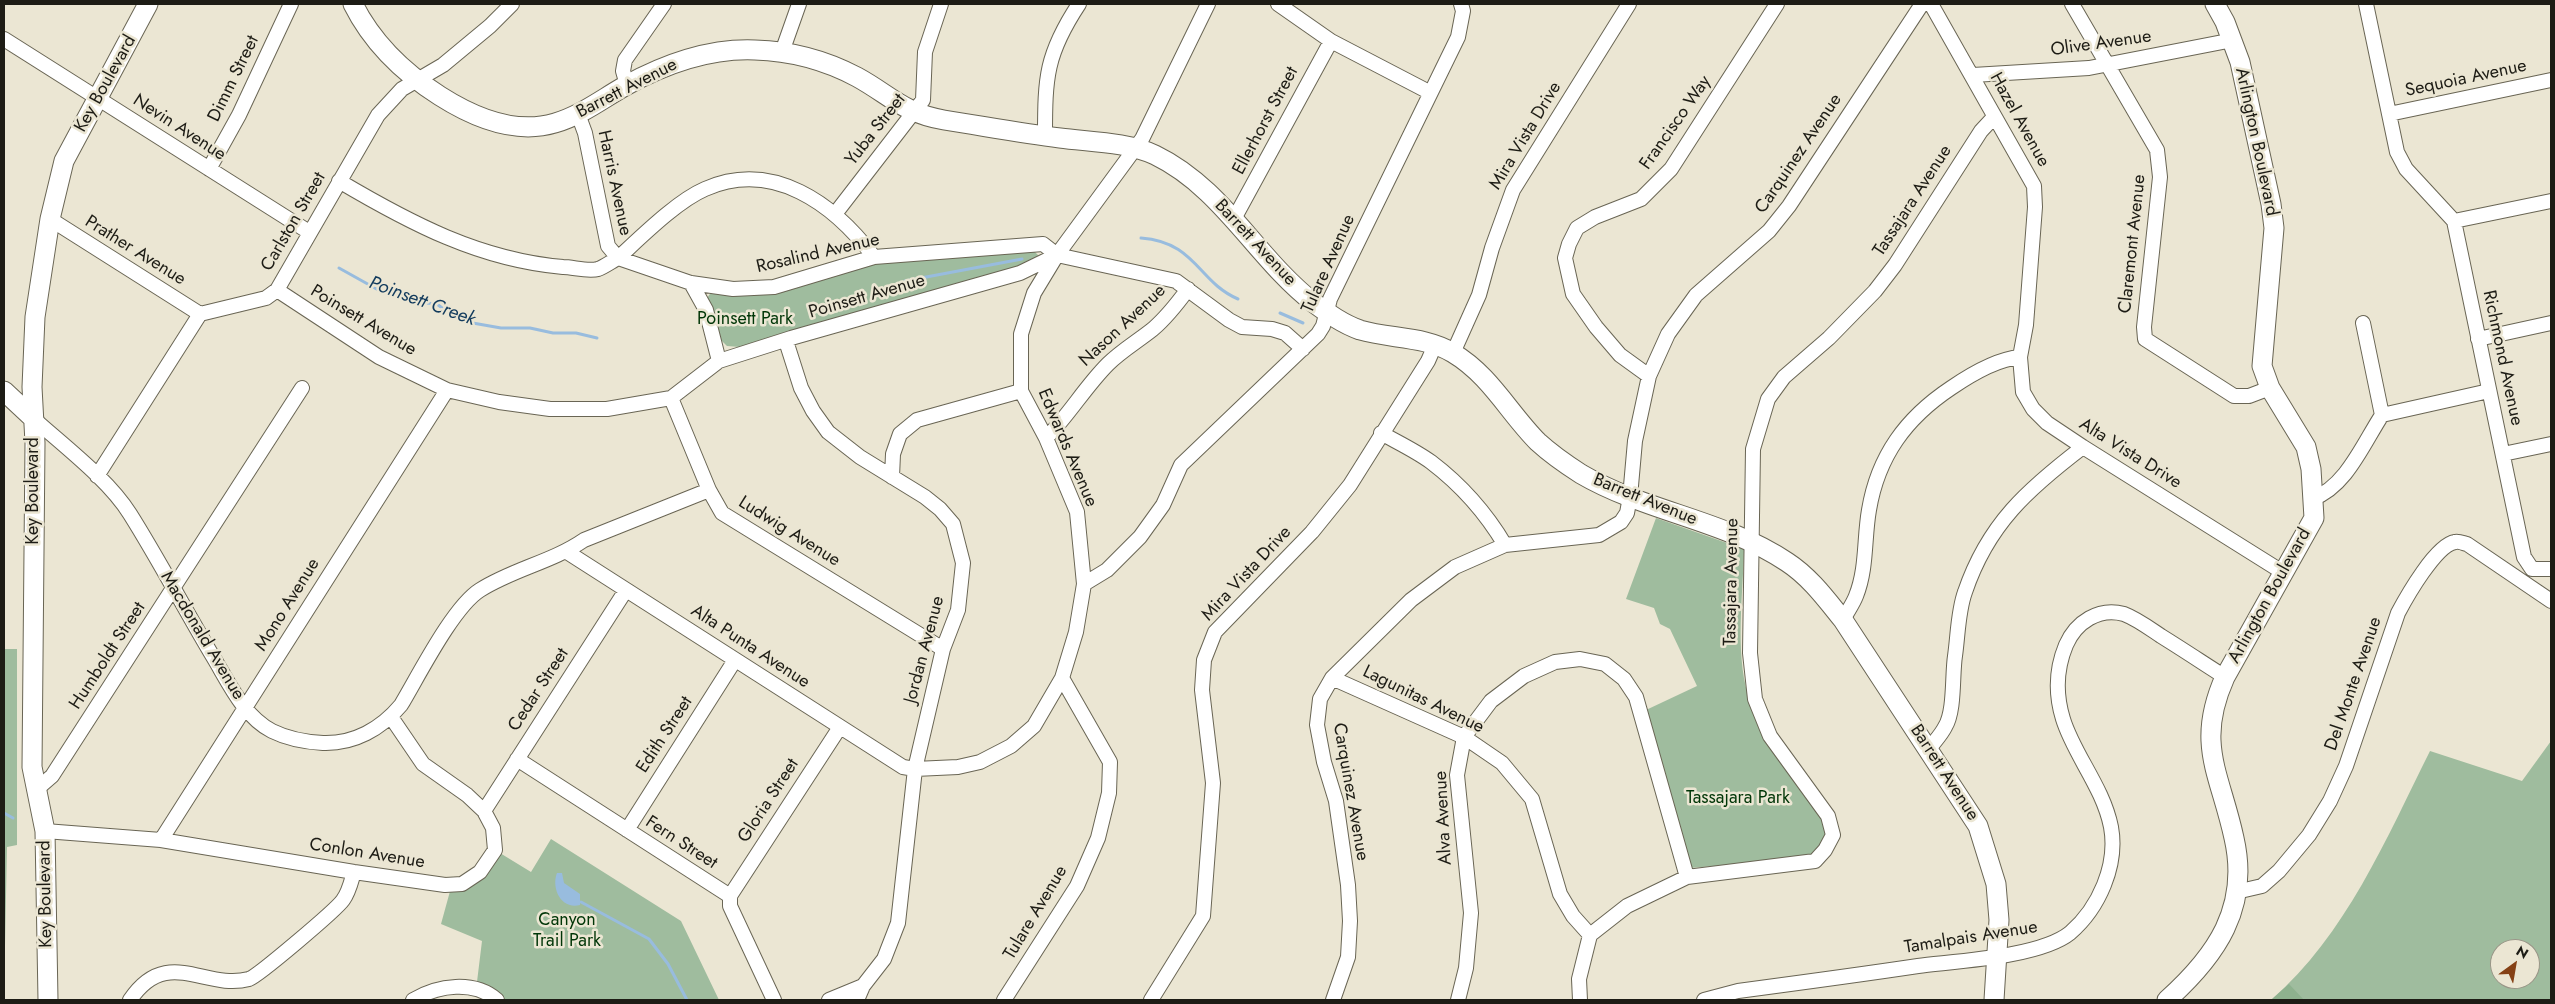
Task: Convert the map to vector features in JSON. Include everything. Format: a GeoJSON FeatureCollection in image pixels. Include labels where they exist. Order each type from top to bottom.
{"type":"FeatureCollection","features":[{"type":"Feature","properties":{"kind":"street","name":"Key Boulevard"},"geometry":{"type":"LineString","coordinates":[[48,1000],[45,831],[32,767],[34,419],[32,387],[35,317],[50,219],[64,161],[148,4]]}},
{"type":"Feature","properties":{"kind":"street","name":"Barrett Avenue"},"geometry":{"type":"LineString","coordinates":[[353,4],[377,41],[416,80],[460,108],[488,121],[518,126],[554,124],[578,114],[626,85],[655,71],[697,56],[753,50],[782,52],[809,58],[857,77],[913,113],[1045,136],[1136,148],[1153,154],[1188,175],[1234,219],[1278,272],[1326,312],[1343,323],[1360,330],[1420,340],[1453,353],[1480,373],[1539,442],[1580,473],[1630,497],[1751,542],[1789,562],[1819,590],[1843,620],[1978,826],[1989,855],[1996,884],[1999,920],[1994,1000]]}},
{"type":"Feature","properties":{"kind":"street","name":"Carlston Street"},"geometry":{"type":"LineString","coordinates":[[200,314],[266,298],[277,290],[378,115],[402,89],[443,65],[490,26],[512,4]]}},
{"type":"Feature","properties":{"kind":"street"},"geometry":{"type":"LineString","coordinates":[[626,85],[623,71],[626,60],[664,4]]}},
{"type":"Feature","properties":{"kind":"street"},"geometry":{"type":"LineString","coordinates":[[782,52],[799,4]]}},
{"type":"Feature","properties":{"kind":"street","name":"Yuba Street"},"geometry":{"type":"LineString","coordinates":[[834,214],[923,100],[925,52],[940,4]]}},
{"type":"Feature","properties":{"kind":"street"},"geometry":{"type":"LineString","coordinates":[[1045,136],[1045,80],[1064,27],[1079,4]]}},
{"type":"Feature","properties":{"kind":"street","name":"Edwards Avenue"},"geometry":{"type":"LineString","coordinates":[[915,769],[958,767],[980,762],[1011,746],[1034,726],[1062,678],[1076,632],[1084,584],[1077,512],[1046,438],[1021,391],[1021,334],[1034,293],[1057,256],[1136,148],[1208,4]]}},
{"type":"Feature","properties":{"kind":"street"},"geometry":{"type":"LineString","coordinates":[[1278,4],[1331,41],[1429,92]]}},
{"type":"Feature","properties":{"kind":"street","name":"Tulare Avenue"},"geometry":{"type":"LineString","coordinates":[[1084,584],[1107,570],[1140,537],[1163,504],[1181,465],[1318,334],[1330,299],[1429,92],[1458,37],[1463,11],[1461,4]]}},
{"type":"Feature","properties":{"kind":"street","name":"Mira Vista Drive"},"geometry":{"type":"LineString","coordinates":[[1453,353],[1479,295],[1492,248],[1513,190],[1629,4]]}},
{"type":"Feature","properties":{"kind":"street","name":"Francisco Way"},"geometry":{"type":"LineString","coordinates":[[1649,376],[1620,355],[1596,327],[1574,294],[1565,258],[1569,244],[1577,228],[1595,217],[1641,199],[1671,169],[1777,4]]}},
{"type":"Feature","properties":{"kind":"street","name":"Carquinez Avenue"},"geometry":{"type":"LineString","coordinates":[[1334,1000],[1348,957],[1350,921],[1348,885],[1336,801],[1324,762],[1317,725],[1320,699],[1332,678],[1411,600],[1455,567],[1505,545],[1599,535],[1621,522],[1627,512],[1630,497],[1635,441],[1649,376],[1668,334],[1696,295],[1763,236],[1789,206],[1922,4]]}},
{"type":"Feature","properties":{"kind":"street","name":"Hazel Avenue"},"geometry":{"type":"LineString","coordinates":[[1931,4],[2034,186],[2035,207],[2026,325]]}},
{"type":"Feature","properties":{"kind":"street","name":"Claremont Avenue"},"geometry":{"type":"LineString","coordinates":[[2072,4],[2156,150],[2160,177],[2144,327],[2145,339],[2234,396],[2249,396],[2270,388]]}},
{"type":"Feature","properties":{"kind":"street","name":"Arlington Boulevard"},"geometry":{"type":"LineString","coordinates":[[2167,1000],[2193,977],[2213,953],[2227,926],[2236,892],[2238,866],[2235,840],[2210,747],[2210,722],[2213,707],[2225,677],[2314,518],[2311,469],[2306,447],[2270,388],[2262,366],[2274,228],[2271,204],[2240,62],[2233,40],[2215,4]]}},
{"type":"Feature","properties":{"kind":"street"},"geometry":{"type":"LineString","coordinates":[[2366,4],[2397,152],[2406,169],[2454,221],[2551,201]]}},
{"type":"Feature","properties":{"kind":"street","name":"Dimm Street"},"geometry":{"type":"LineString","coordinates":[[209,169],[239,115],[292,6]]}},
{"type":"Feature","properties":{"kind":"street","name":"Nevin Avenue"},"geometry":{"type":"LineString","coordinates":[[4,40],[309,232]]}},
{"type":"Feature","properties":{"kind":"street","name":"Olive Avenue"},"geometry":{"type":"LineString","coordinates":[[1972,75],[2090,68],[2233,40]]}},
{"type":"Feature","properties":{"kind":"street","name":"Ellerhorst Street"},"geometry":{"type":"LineString","coordinates":[[1234,219],[1331,41]]}},
{"type":"Feature","properties":{"kind":"street","name":"Sequoia Avenue"},"geometry":{"type":"LineString","coordinates":[[2390,114],[2551,80]]}},
{"type":"Feature","properties":{"kind":"street","name":"Harris Avenue"},"geometry":{"type":"LineString","coordinates":[[578,114],[585,133],[608,246],[618,258]]}},
{"type":"Feature","properties":{"kind":"street","name":"Tassajara Avenue"},"geometry":{"type":"LineString","coordinates":[[1590,935],[1628,906],[1686,877],[1815,862],[1825,850],[1833,835],[1828,816],[1770,736],[1755,700],[1750,653],[1753,449],[1768,399],[1784,377],[1830,338],[1875,292],[1895,265],[1981,131],[1994,117]]}},
{"type":"Feature","properties":{"kind":"street"},"geometry":{"type":"LineString","coordinates":[[339,181],[411,223],[456,243],[504,258],[553,266],[597,269],[618,258],[659,221],[703,190],[735,178],[769,180],[803,193],[834,214],[862,241],[874,257]]}},
{"type":"Feature","properties":{"kind":"street","name":"Prather Avenue"},"geometry":{"type":"LineString","coordinates":[[50,219],[200,314]]}},
{"type":"Feature","properties":{"kind":"street","name":"Richmond Avenue"},"geometry":{"type":"LineString","coordinates":[[2454,221],[2524,557],[2532,569]]}},
{"type":"Feature","properties":{"kind":"street","name":"Rosalind Avenue"},"geometry":{"type":"LineString","coordinates":[[618,258],[691,283],[733,289],[774,287],[874,257],[1043,244],[1057,256]]}},
{"type":"Feature","properties":{"kind":"street"},"geometry":{"type":"LineString","coordinates":[[1057,256],[1115,270],[1176,281],[1229,320],[1242,327],[1272,329],[1285,334],[1303,349]]}},
{"type":"Feature","properties":{"kind":"street","name":"Poinsett Avenue"},"geometry":{"type":"LineString","coordinates":[[277,290],[379,357],[447,390],[499,402],[550,409],[607,408],[670,398],[719,362],[1020,273],[1057,256]]}},
{"type":"Feature","properties":{"kind":"street"},"geometry":{"type":"LineString","coordinates":[[691,283],[706,310],[719,362]]}},
{"type":"Feature","properties":{"kind":"street","name":"Nason Avenue"},"geometry":{"type":"LineString","coordinates":[[1046,438],[1061,423],[1083,390],[1103,369],[1174,309],[1188,289]]}},
{"type":"Feature","properties":{"kind":"street"},"geometry":{"type":"LineString","coordinates":[[98,476],[200,314]]}},
{"type":"Feature","properties":{"kind":"street"},"geometry":{"type":"LineString","coordinates":[[2312,499],[2324,494],[2338,483],[2382,415],[2363,323]]}},
{"type":"Feature","properties":{"kind":"street"},"geometry":{"type":"LineString","coordinates":[[2478,339],[2551,323]]}},
{"type":"Feature","properties":{"kind":"street","name":"Alta Vista Drive"},"geometry":{"type":"LineString","coordinates":[[2026,325],[2020,357],[2023,392],[2033,409],[2047,423],[2284,573]]}},
{"type":"Feature","properties":{"kind":"street","name":"Jordan Avenue"},"geometry":{"type":"LineString","coordinates":[[786,341],[801,388],[813,411],[828,432],[860,457],[925,496],[940,509],[953,524],[962,563],[958,610],[943,649],[915,769],[898,923],[884,959],[863,986],[857,1000]]}},
{"type":"Feature","properties":{"kind":"street","name":"Mira Vista Drive"},"geometry":{"type":"LineString","coordinates":[[1151,1000],[1203,916],[1213,783],[1203,682],[1204,660],[1215,632],[1312,532],[1350,485],[1428,361],[1435,345]]}},
{"type":"Feature","properties":{"kind":"street"},"geometry":{"type":"LineString","coordinates":[[1843,620],[1856,596],[1863,569],[1869,510],[1882,461],[1910,422],[1932,400],[1959,382],[2007,358],[2020,357]]}},
{"type":"Feature","properties":{"kind":"street","name":"Humboldt Street"},"geometry":{"type":"LineString","coordinates":[[37,788],[52,776],[302,388]]}},
{"type":"Feature","properties":{"kind":"street","name":"Mono Avenue"},"geometry":{"type":"LineString","coordinates":[[160,840],[447,390]]}},
{"type":"Feature","properties":{"kind":"street","name":"Macdonald Avenue"},"geometry":{"type":"LineString","coordinates":[[4,391],[98,476],[129,512],[173,590],[245,708],[271,730],[302,742],[339,743],[370,733],[391,717],[401,705],[463,604],[480,590],[512,573],[567,552]]}},
{"type":"Feature","properties":{"kind":"street"},"geometry":{"type":"LineString","coordinates":[[892,477],[893,454],[900,434],[917,420],[1021,391]]}},
{"type":"Feature","properties":{"kind":"street"},"geometry":{"type":"LineString","coordinates":[[2382,415],[2489,392]]}},
{"type":"Feature","properties":{"kind":"street","name":"Ludwig Avenue"},"geometry":{"type":"LineString","coordinates":[[670,398],[709,490],[722,513],[943,649]]}},
{"type":"Feature","properties":{"kind":"street"},"geometry":{"type":"LineString","coordinates":[[1381,433],[1429,461],[1453,480],[1495,528],[1505,545]]}},
{"type":"Feature","properties":{"kind":"street"},"geometry":{"type":"LineString","coordinates":[[2503,454],[2551,444]]}},
{"type":"Feature","properties":{"kind":"street"},"geometry":{"type":"LineString","coordinates":[[1929,749],[1946,727],[1949,718],[1954,662],[1964,594],[1981,554],[2004,517],[2037,482],[2083,446]]}},
{"type":"Feature","properties":{"kind":"street"},"geometry":{"type":"LineString","coordinates":[[567,552],[584,540],[709,490]]}},
{"type":"Feature","properties":{"kind":"street","name":"Del Monte Avenue"},"geometry":{"type":"LineString","coordinates":[[2236,892],[2262,886],[2279,871],[2330,802],[2346,766],[2398,613],[2409,591],[2446,546],[2456,542],[2467,544],[2551,600]]}},
{"type":"Feature","properties":{"kind":"street","name":"Alta Punta Avenue"},"geometry":{"type":"LineString","coordinates":[[567,552],[903,767],[915,769]]}},
{"type":"Feature","properties":{"kind":"street"},"geometry":{"type":"LineString","coordinates":[[2523,582],[2532,569],[2551,569]]}},
{"type":"Feature","properties":{"kind":"street","name":"Cedar Street"},"geometry":{"type":"LineString","coordinates":[[484,811],[626,590]]}},
{"type":"Feature","properties":{"kind":"street","name":"Tamalpais Avenue"},"geometry":{"type":"LineString","coordinates":[[1704,1000],[1738,991],[1997,956],[2046,946],[2069,933],[2087,915],[2102,891],[2110,863],[2111,828],[2101,794],[2063,720],[2057,686],[2058,669],[2070,636],[2082,622],[2095,615],[2123,614],[2225,677]]}},
{"type":"Feature","properties":{"kind":"street","name":"Alva Avenue"},"geometry":{"type":"LineString","coordinates":[[1458,1000],[1466,968],[1471,913],[1457,775],[1464,737],[1491,701],[1524,676],[1555,662],[1580,659],[1605,664],[1624,679],[1636,697],[1686,877]]}},
{"type":"Feature","properties":{"kind":"street","name":"Edith Street"},"geometry":{"type":"LineString","coordinates":[[627,830],[735,660]]}},
{"type":"Feature","properties":{"kind":"street","name":"Tulare Avenue"},"geometry":{"type":"LineString","coordinates":[[1004,1000],[1077,886],[1098,838],[1109,794],[1110,762],[1062,678]]}},
{"type":"Feature","properties":{"kind":"street","name":"Lagunitas Avenue"},"geometry":{"type":"LineString","coordinates":[[1332,678],[1464,737],[1502,763],[1532,799],[1560,894],[1573,916],[1590,935]]}},
{"type":"Feature","properties":{"kind":"street","name":"Conlon Avenue"},"geometry":{"type":"LineString","coordinates":[[45,831],[160,840],[354,872],[445,885],[462,884],[480,872],[495,850],[494,828],[484,811],[467,795],[423,764],[391,717]]}},
{"type":"Feature","properties":{"kind":"street","name":"Gloria Street"},"geometry":{"type":"LineString","coordinates":[[730,896],[840,727]]}},
{"type":"Feature","properties":{"kind":"street","name":"Fern Street"},"geometry":{"type":"LineString","coordinates":[[517,759],[730,896]]}},
{"type":"Feature","properties":{"kind":"street"},"geometry":{"type":"LineString","coordinates":[[137,997],[157,976],[182,971],[221,980],[250,979],[342,901],[354,872]]}},
{"type":"Feature","properties":{"kind":"street"},"geometry":{"type":"LineString","coordinates":[[730,896],[730,906],[774,1000]]}},
{"type":"Feature","properties":{"kind":"street"},"geometry":{"type":"LineString","coordinates":[[1580,1000],[1580,979],[1590,935]]}},
{"type":"Feature","properties":{"kind":"street"},"geometry":{"type":"LineString","coordinates":[[413,1000],[424,994],[455,986],[487,992],[497,1000]]}},
{"type":"Feature","properties":{"kind":"street"},"geometry":{"type":"LineString","coordinates":[[829,1000],[863,986]]}},
{"type":"Feature","properties":{"kind":"green space","name":"Poinsett Park"},"geometry":{"type":"Polygon","coordinates":[[[1034,251],[1040,257],[1018,267],[740,347],[727,346],[720,339],[717,319],[707,298],[712,291],[877,263],[1034,251]]]}},
{"type":"Feature","properties":{"kind":"green space","name":"Tassajara Park"},"geometry":{"type":"Polygon","coordinates":[[[1656,518],[1744,549],[1741,642],[1744,678],[1748,695],[1829,826],[1822,852],[1793,860],[1689,868],[1646,710],[1697,686],[1670,629],[1660,624],[1654,608],[1626,599],[1656,518]]]}},
{"type":"Feature","properties":{"kind":"green space"},"geometry":{"type":"Polygon","coordinates":[[[4,649],[17,649],[17,845],[7,847],[4,995],[4,649]]]}},
{"type":"Feature","properties":{"kind":"green space"},"geometry":{"type":"Polygon","coordinates":[[[2551,741],[2551,1000],[2271,1000],[2298,974],[2343,916],[2380,851],[2430,751],[2522,781],[2551,741]]]}},
{"type":"Feature","properties":{"kind":"green space","name":"Canyon Trail Park"},"geometry":{"type":"Polygon","coordinates":[[[551,839],[681,921],[719,1000],[496,1000],[476,990],[482,941],[441,924],[452,884],[462,884],[495,850],[531,872],[551,839]]]}},
{"type":"Feature","properties":{"kind":"green space"},"geometry":{"type":"Polygon","coordinates":[[[2289,984],[2304,1000],[2271,1000],[2289,984]]]}},
{"type":"Feature","properties":{"kind":"water"},"geometry":{"type":"Polygon","coordinates":[[[557,873],[562,873],[564,883],[580,894],[580,905],[573,906],[568,904],[559,896],[555,885],[557,873]]]}},
{"type":"Feature","properties":{"kind":"waterway","name":"Poinsett Creek"},"geometry":{"type":"LineString","coordinates":[[1141,238],[1159,241],[1174,247],[1225,292],[1238,299]]}},
{"type":"Feature","properties":{"kind":"waterway","name":"Poinsett Creek"},"geometry":{"type":"LineString","coordinates":[[905,281],[1022,259]]}},
{"type":"Feature","properties":{"kind":"waterway","name":"Poinsett Creek"},"geometry":{"type":"LineString","coordinates":[[339,268],[382,292],[415,302],[437,304],[451,315],[467,322],[501,328],[530,328],[553,333],[576,333],[597,338]]}},
{"type":"Feature","properties":{"kind":"waterway","name":"Poinsett Creek"},"geometry":{"type":"LineString","coordinates":[[1280,313],[1303,323]]}},
{"type":"Feature","properties":{"kind":"waterway"},"geometry":{"type":"LineString","coordinates":[[4,813],[13,818]]}},
{"type":"Feature","properties":{"kind":"waterway"},"geometry":{"type":"LineString","coordinates":[[581,902],[649,939],[668,964],[687,1000]]}}]}
